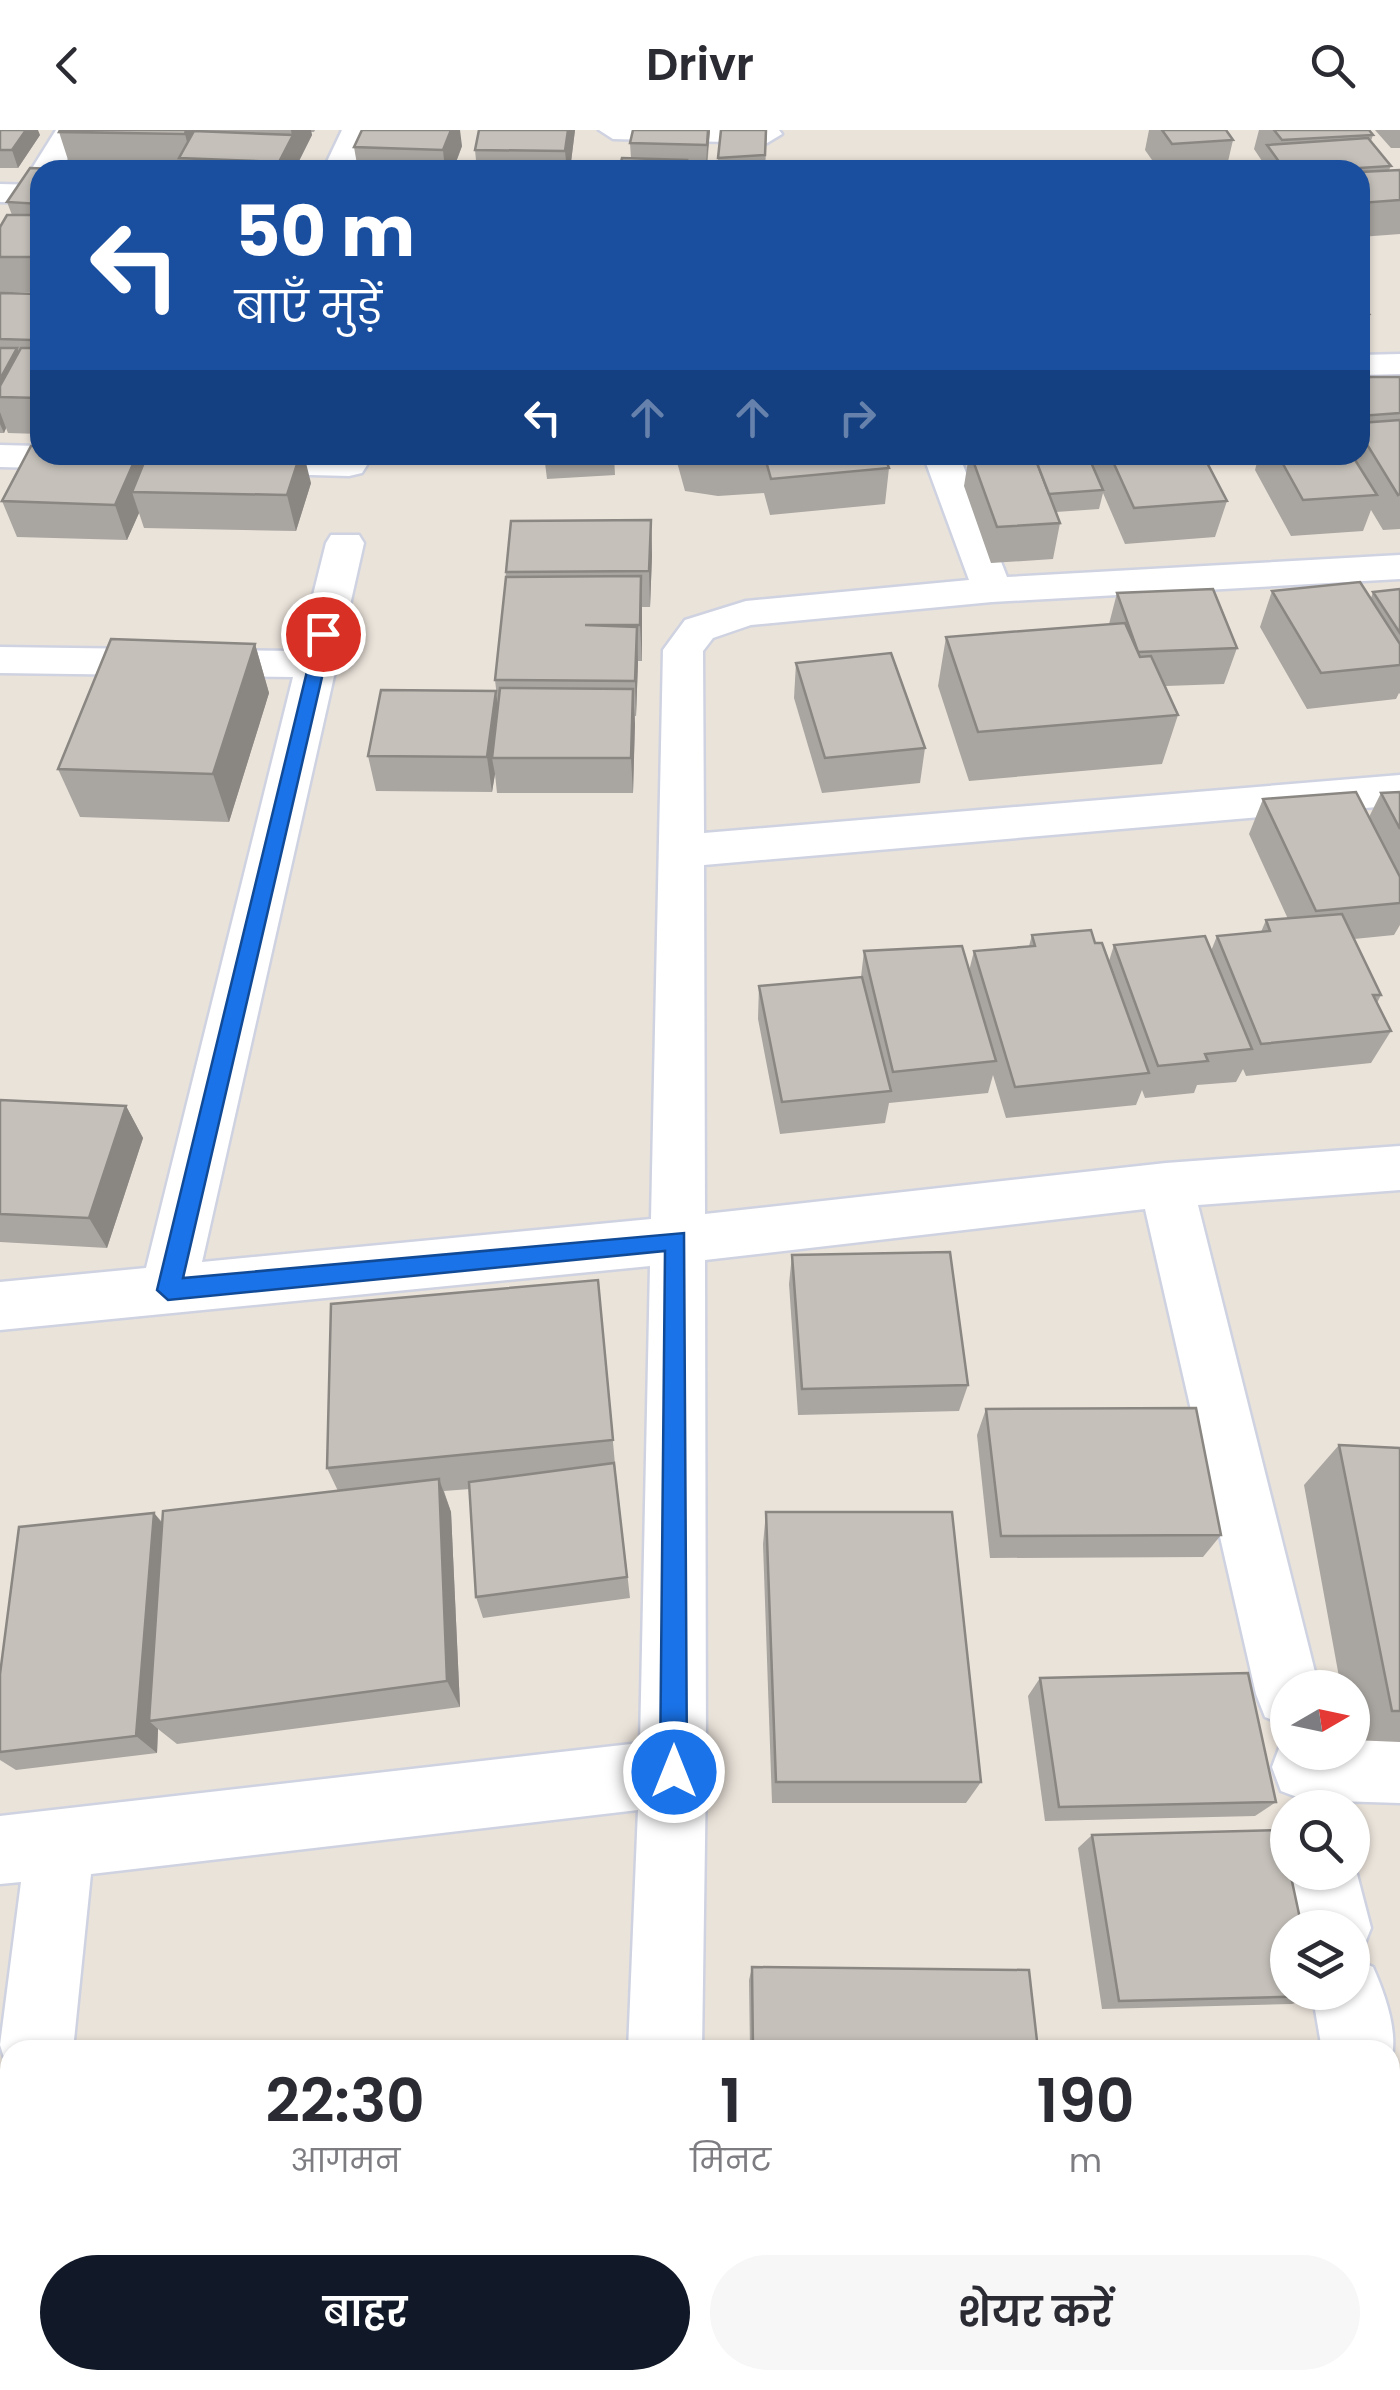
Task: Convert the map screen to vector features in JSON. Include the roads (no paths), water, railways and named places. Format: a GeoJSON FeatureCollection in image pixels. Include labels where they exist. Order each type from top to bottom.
{"type":"FeatureCollection","features":[{"type":"Feature","properties":{"kind":"street"},"geometry":{"type":"LineString","coordinates":[[53,160],[70,130]]}},
{"type":"Feature","properties":{"kind":"street"},"geometry":{"type":"LineString","coordinates":[[342,160],[356,130]]}},
{"type":"Feature","properties":{"kind":"street"},"geometry":{"type":"LineString","coordinates":[[607,139],[767,134]]}},
{"type":"Feature","properties":{"kind":"street"},"geometry":{"type":"LineString","coordinates":[[0,193],[30,186]]}},
{"type":"Feature","properties":{"kind":"street"},"geometry":{"type":"LineString","coordinates":[[10,226],[30,197]]}},
{"type":"Feature","properties":{"kind":"street"},"geometry":{"type":"LineString","coordinates":[[1370,365],[1400,364]]}},
{"type":"Feature","properties":{"kind":"street"},"geometry":{"type":"LineString","coordinates":[[0,456],[30,457]]}},
{"type":"Feature","properties":{"kind":"street"},"geometry":{"type":"LineString","coordinates":[[945,465],[992,590]]}},
{"type":"Feature","properties":{"kind":"street"},"geometry":{"type":"LineString","coordinates":[[168,1290],[345,542]]}},
{"type":"Feature","properties":{"kind":"street"},"geometry":{"type":"LineString","coordinates":[[666,2040],[674,1772],[684,650],[699,630],[746,613],[992,590],[1400,567]]}},
{"type":"Feature","properties":{"kind":"street"},"geometry":{"type":"LineString","coordinates":[[0,660],[316,664]]}},
{"type":"Feature","properties":{"kind":"street"},"geometry":{"type":"LineString","coordinates":[[681,851],[1400,790]]}},
{"type":"Feature","properties":{"kind":"street"},"geometry":{"type":"LineString","coordinates":[[0,1306],[676,1240],[1166,1185],[1400,1168]]}},
{"type":"Feature","properties":{"kind":"street"},"geometry":{"type":"LineString","coordinates":[[1166,1185],[1282,1670]]}},
{"type":"Feature","properties":{"kind":"street"},"geometry":{"type":"LineString","coordinates":[[1306,1776],[1400,1770]]}},
{"type":"Feature","properties":{"kind":"street"},"geometry":{"type":"LineString","coordinates":[[36,2040],[30,1846],[674,1772]]}},
{"type":"Feature","properties":{"kind":"street"},"geometry":{"type":"LineString","coordinates":[[1351,2010],[1357,2040]]}}]}
